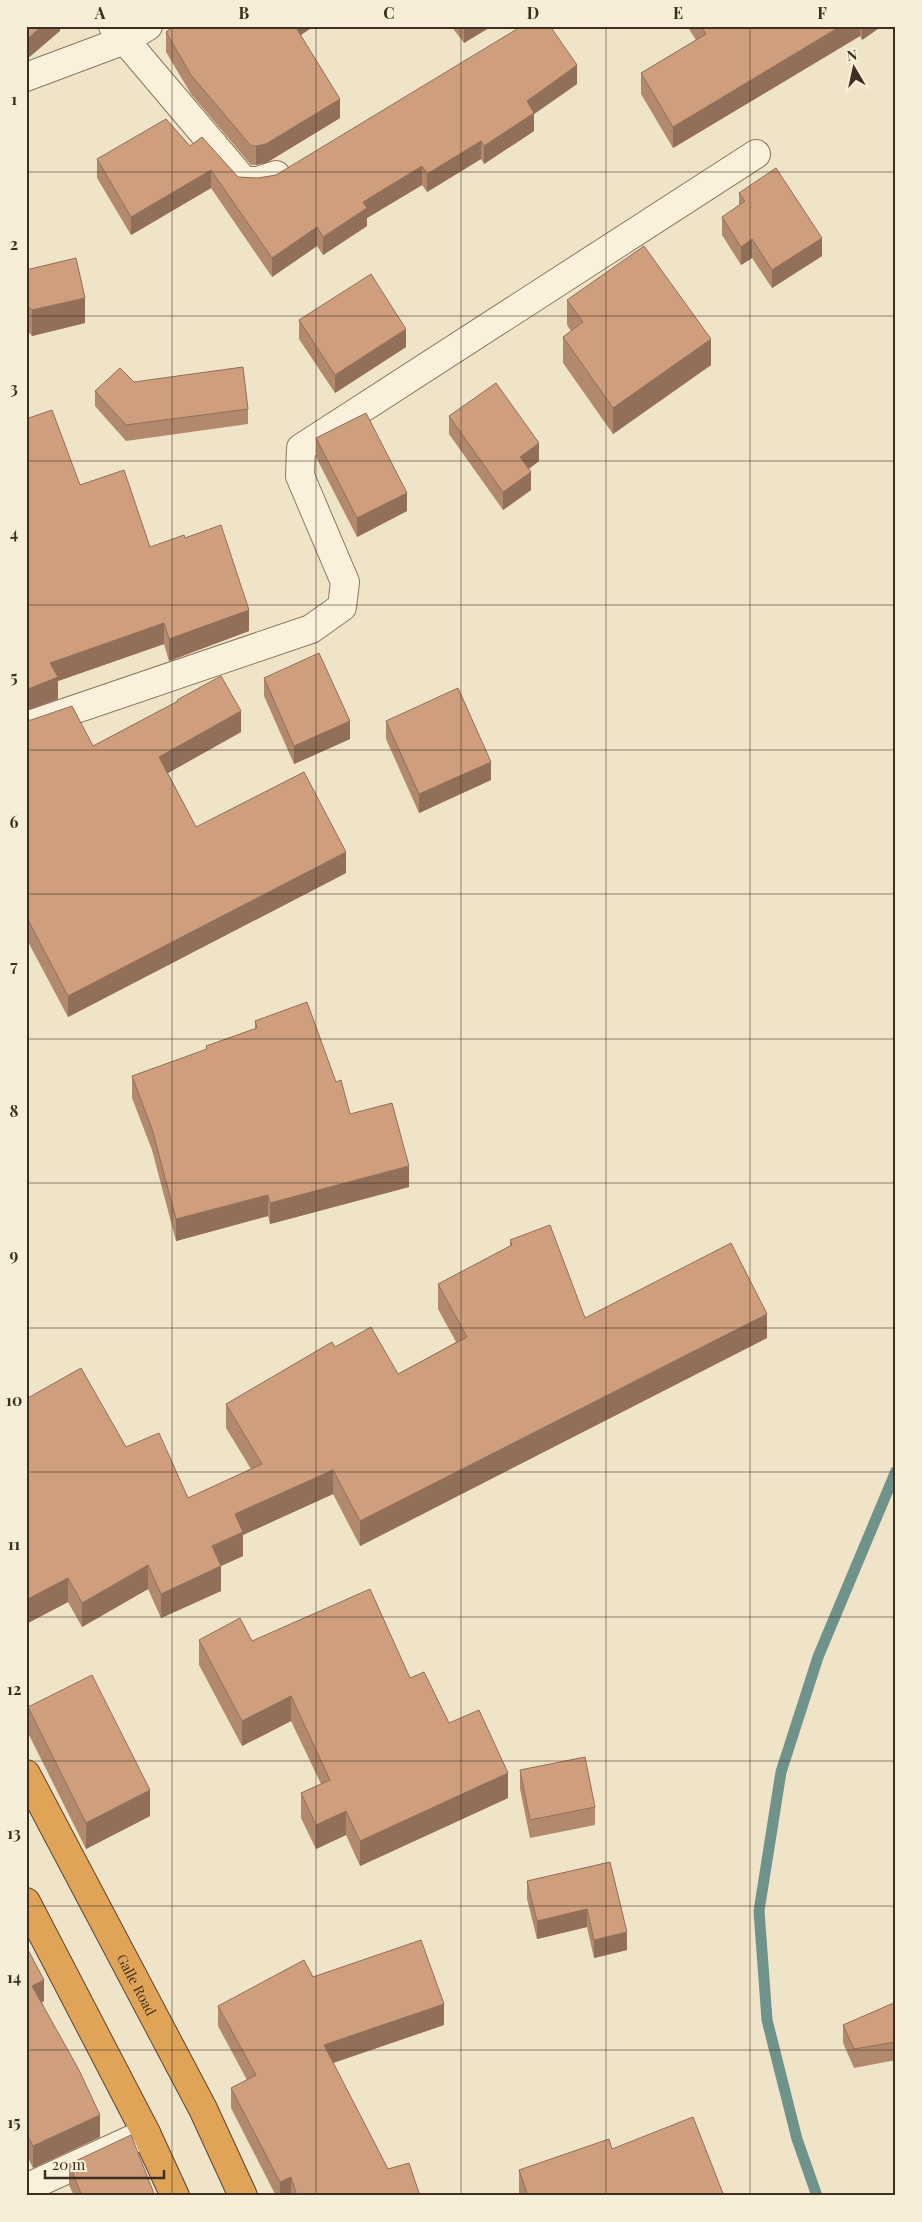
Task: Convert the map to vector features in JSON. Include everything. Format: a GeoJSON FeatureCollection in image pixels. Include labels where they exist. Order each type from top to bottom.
{"type":"FeatureCollection","features":[{"type":"Feature","properties":{"kind":"highway","name":"Galle Road"},"geometry":{"type":"LineString","coordinates":[[26,1774],[203,2109],[243,2196]]}},
{"type":"Feature","properties":{"kind":"highway"},"geometry":{"type":"LineString","coordinates":[[26,1902],[146,2133],[175,2196]]}},
{"type":"Feature","properties":{"kind":"street"},"geometry":{"type":"LineString","coordinates":[[26,77],[119,33],[148,26]]}},
{"type":"Feature","properties":{"kind":"street"},"geometry":{"type":"LineString","coordinates":[[119,33],[244,181],[272,178],[297,163]]}},
{"type":"Feature","properties":{"kind":"street"},"geometry":{"type":"LineString","coordinates":[[26,726],[312,629],[342,607],[345,582],[300,476],[301,448],[756,154]]}},
{"type":"Feature","properties":{"kind":"street"},"geometry":{"type":"LineString","coordinates":[[26,2188],[146,2133]]}},
{"type":"Feature","properties":{"kind":"building"},"geometry":{"type":"Polygon","coordinates":[[[26,26],[42,26],[26,40],[26,26]]]}},
{"type":"Feature","properties":{"kind":"building"},"geometry":{"type":"Polygon","coordinates":[[[175,26],[295,26],[340,99],[266,144],[251,146],[191,75],[166,32],[175,26]]]}},
{"type":"Feature","properties":{"kind":"building"},"geometry":{"type":"Polygon","coordinates":[[[522,26],[550,26],[577,65],[527,101],[534,113],[484,146],[481,141],[427,174],[422,166],[363,202],[367,208],[323,237],[317,227],[272,258],[211,170],[131,217],[97,159],[166,119],[190,146],[202,137],[238,177],[258,178],[276,175],[522,26]]]}},
{"type":"Feature","properties":{"kind":"building"},"geometry":{"type":"Polygon","coordinates":[[[701,26],[841,26],[673,127],[641,73],[706,34],[701,26]]]}},
{"type":"Feature","properties":{"kind":"building"},"geometry":{"type":"Polygon","coordinates":[[[776,168],[822,238],[772,270],[752,239],[741,247],[722,217],[745,201],[739,193],[776,168]]]}},
{"type":"Feature","properties":{"kind":"building"},"geometry":{"type":"Polygon","coordinates":[[[644,246],[711,339],[613,408],[563,337],[583,322],[567,300],[644,246]]]}},
{"type":"Feature","properties":{"kind":"building"},"geometry":{"type":"Polygon","coordinates":[[[76,258],[85,298],[32,310],[26,304],[26,270],[76,258]]]}},
{"type":"Feature","properties":{"kind":"building"},"geometry":{"type":"Polygon","coordinates":[[[371,274],[406,329],[335,375],[299,320],[371,274]]]}},
{"type":"Feature","properties":{"kind":"building"},"geometry":{"type":"Polygon","coordinates":[[[243,367],[248,409],[126,425],[95,391],[120,368],[134,382],[243,367]]]}},
{"type":"Feature","properties":{"kind":"building"},"geometry":{"type":"Polygon","coordinates":[[[496,383],[539,443],[520,457],[531,472],[503,492],[449,416],[496,383]]]}},
{"type":"Feature","properties":{"kind":"building"},"geometry":{"type":"Polygon","coordinates":[[[52,410],[80,485],[124,470],[150,547],[184,535],[185,538],[221,525],[249,610],[169,639],[164,623],[50,663],[58,677],[26,690],[26,419],[52,410]]]}},
{"type":"Feature","properties":{"kind":"building"},"geometry":{"type":"Polygon","coordinates":[[[366,413],[407,493],[357,518],[316,438],[366,413]]]}},
{"type":"Feature","properties":{"kind":"building"},"geometry":{"type":"Polygon","coordinates":[[[319,653],[350,721],[294,746],[264,678],[319,653]]]}},
{"type":"Feature","properties":{"kind":"building"},"geometry":{"type":"Polygon","coordinates":[[[221,676],[241,711],[159,757],[196,827],[304,772],[346,852],[68,996],[26,916],[26,720],[72,706],[93,746],[221,676]]]}},
{"type":"Feature","properties":{"kind":"building"},"geometry":{"type":"Polygon","coordinates":[[[458,688],[491,762],[419,794],[386,721],[458,688]]]}},
{"type":"Feature","properties":{"kind":"building"},"geometry":{"type":"Polygon","coordinates":[[[307,1002],[336,1082],[341,1080],[350,1114],[392,1103],[409,1166],[270,1203],[268,1195],[176,1219],[152,1129],[132,1076],[207,1049],[206,1046],[257,1028],[255,1021],[307,1002]]]}},
{"type":"Feature","properties":{"kind":"building"},"geometry":{"type":"Polygon","coordinates":[[[550,1225],[585,1318],[731,1243],[767,1314],[360,1521],[333,1470],[235,1514],[243,1532],[212,1546],[221,1566],[161,1594],[148,1565],[82,1603],[68,1578],[26,1600],[26,1399],[81,1368],[126,1447],[159,1433],[188,1498],[262,1464],[226,1404],[332,1342],[335,1347],[371,1327],[398,1374],[467,1337],[438,1284],[512,1245],[510,1240],[550,1225]]]}},
{"type":"Feature","properties":{"kind":"building"},"geometry":{"type":"Polygon","coordinates":[[[370,1589],[410,1678],[424,1672],[449,1723],[479,1710],[508,1773],[360,1841],[346,1811],[316,1825],[301,1793],[330,1780],[291,1696],[242,1721],[199,1640],[240,1618],[252,1641],[370,1589]]]}},
{"type":"Feature","properties":{"kind":"building"},"geometry":{"type":"Polygon","coordinates":[[[92,1675],[150,1790],[86,1823],[28,1707],[92,1675]]]}},
{"type":"Feature","properties":{"kind":"building"},"geometry":{"type":"Polygon","coordinates":[[[585,1757],[595,1807],[530,1820],[520,1770],[585,1757]]]}},
{"type":"Feature","properties":{"kind":"building"},"geometry":{"type":"Polygon","coordinates":[[[610,1862],[627,1932],[594,1940],[587,1909],[537,1921],[527,1881],[610,1862]]]}},
{"type":"Feature","properties":{"kind":"building"},"geometry":{"type":"Polygon","coordinates":[[[421,1940],[444,2004],[324,2045],[388,2169],[409,2163],[420,2196],[297,2196],[291,2177],[280,2182],[231,2088],[256,2075],[218,2006],[304,1960],[313,1977],[421,1940]]]}},
{"type":"Feature","properties":{"kind":"building"},"geometry":{"type":"Polygon","coordinates":[[[26,1946],[44,1980],[32,1986],[79,2070],[100,2115],[33,2146],[26,2132],[26,1946]]]}},
{"type":"Feature","properties":{"kind":"building"},"geometry":{"type":"Polygon","coordinates":[[[896,2002],[896,2042],[854,2049],[843,2025],[896,2002]]]}},
{"type":"Feature","properties":{"kind":"building"},"geometry":{"type":"Polygon","coordinates":[[[693,2117],[724,2196],[528,2196],[519,2170],[609,2139],[612,2149],[693,2117]]]}},
{"type":"Feature","properties":{"kind":"building"},"geometry":{"type":"Polygon","coordinates":[[[131,2135],[155,2196],[82,2196],[69,2164],[131,2135]]]}},
{"type":"Feature","properties":{"kind":"waterway"},"geometry":{"type":"LineString","coordinates":[[817,2196],[797,2139],[767,2020],[759,1911],[781,1772],[818,1657],[896,1471]]}}]}
